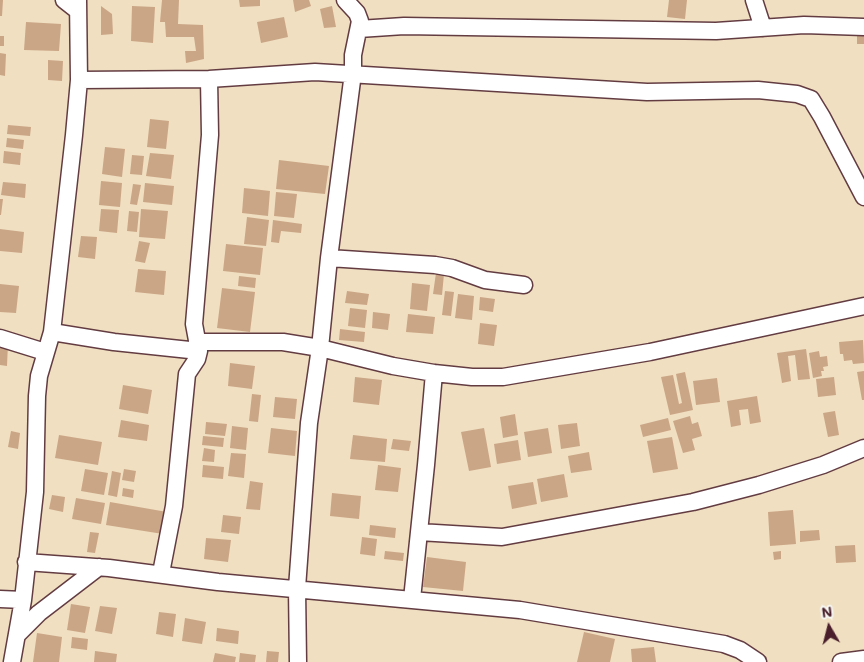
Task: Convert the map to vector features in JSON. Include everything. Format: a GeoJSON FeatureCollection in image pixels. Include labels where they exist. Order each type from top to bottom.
{"type":"FeatureCollection","features":[{"type":"Feature","properties":{"kind":"street"},"geometry":{"type":"LineString","coordinates":[[12,662],[23,600],[35,492],[39,376],[52,332],[80,80],[78,5],[64,0]]}},
{"type":"Feature","properties":{"kind":"street"},"geometry":{"type":"LineString","coordinates":[[298,662],[297,588],[309,423],[320,348],[329,258],[353,73],[353,54],[360,18],[345,0]]}},
{"type":"Feature","properties":{"kind":"street"},"geometry":{"type":"LineString","coordinates":[[754,0],[763,28]]}},
{"type":"Feature","properties":{"kind":"street"},"geometry":{"type":"LineString","coordinates":[[359,29],[404,26],[698,30],[804,25],[864,27]]}},
{"type":"Feature","properties":{"kind":"street"},"geometry":{"type":"LineString","coordinates":[[80,80],[209,79],[315,72],[647,92],[758,90],[797,94],[811,99],[864,197]]}},
{"type":"Feature","properties":{"kind":"street"},"geometry":{"type":"LineString","coordinates":[[161,574],[174,506],[187,374],[199,347],[194,324],[210,135],[209,79]]}},
{"type":"Feature","properties":{"kind":"street"},"geometry":{"type":"LineString","coordinates":[[329,258],[435,265],[452,268],[484,280],[524,285]]}},
{"type":"Feature","properties":{"kind":"street"},"geometry":{"type":"LineString","coordinates":[[52,332],[114,342],[199,347],[283,342],[320,348],[434,374],[472,378],[504,377],[650,352],[864,306]]}},
{"type":"Feature","properties":{"kind":"street"},"geometry":{"type":"LineString","coordinates":[[0,338],[45,352]]}},
{"type":"Feature","properties":{"kind":"street"},"geometry":{"type":"LineString","coordinates":[[412,599],[434,374]]}},
{"type":"Feature","properties":{"kind":"street"},"geometry":{"type":"LineString","coordinates":[[418,532],[502,537],[674,505],[759,485],[823,465],[864,448]]}},
{"type":"Feature","properties":{"kind":"street"},"geometry":{"type":"LineString","coordinates":[[26,562],[99,567],[218,582],[520,610],[724,644],[740,650],[758,662]]}},
{"type":"Feature","properties":{"kind":"street"},"geometry":{"type":"LineString","coordinates":[[17,635],[39,613],[99,567]]}},
{"type":"Feature","properties":{"kind":"street"},"geometry":{"type":"LineString","coordinates":[[0,599],[23,600]]}},
{"type":"Feature","properties":{"kind":"street"},"geometry":{"type":"LineString","coordinates":[[842,662],[864,659]]}},
{"type":"Feature","properties":{"kind":"building"},"geometry":{"type":"Polygon","coordinates":[[[0,0],[3,0],[2,16],[0,16],[0,0]]]}},
{"type":"Feature","properties":{"kind":"building"},"geometry":{"type":"Polygon","coordinates":[[[162,0],[179,0],[178,24],[203,25],[204,59],[186,63],[185,51],[196,51],[194,37],[166,37],[165,22],[160,22],[162,0]]]}},
{"type":"Feature","properties":{"kind":"building"},"geometry":{"type":"Polygon","coordinates":[[[239,0],[260,0],[260,6],[240,7],[239,0]]]}},
{"type":"Feature","properties":{"kind":"building"},"geometry":{"type":"Polygon","coordinates":[[[293,0],[309,0],[311,6],[295,12],[293,0]]]}},
{"type":"Feature","properties":{"kind":"building"},"geometry":{"type":"Polygon","coordinates":[[[669,0],[687,0],[685,19],[667,17],[669,0]]]}},
{"type":"Feature","properties":{"kind":"building"},"geometry":{"type":"Polygon","coordinates":[[[101,6],[112,14],[113,34],[101,35],[101,6]]]}},
{"type":"Feature","properties":{"kind":"building"},"geometry":{"type":"Polygon","coordinates":[[[132,6],[155,7],[153,43],[131,41],[132,6]]]}},
{"type":"Feature","properties":{"kind":"building"},"geometry":{"type":"Polygon","coordinates":[[[332,6],[336,27],[324,28],[320,9],[332,6]]]}},
{"type":"Feature","properties":{"kind":"building"},"geometry":{"type":"Polygon","coordinates":[[[284,17],[288,37],[261,43],[257,22],[284,17]]]}},
{"type":"Feature","properties":{"kind":"building"},"geometry":{"type":"Polygon","coordinates":[[[26,22],[61,24],[59,51],[24,50],[26,22]]]}},
{"type":"Feature","properties":{"kind":"building"},"geometry":{"type":"Polygon","coordinates":[[[0,36],[4,36],[4,46],[0,46],[0,36]]]}},
{"type":"Feature","properties":{"kind":"building"},"geometry":{"type":"Polygon","coordinates":[[[857,36],[864,36],[864,44],[857,44],[857,36]]]}},
{"type":"Feature","properties":{"kind":"building"},"geometry":{"type":"Polygon","coordinates":[[[0,53],[6,54],[5,76],[0,75],[0,53]]]}},
{"type":"Feature","properties":{"kind":"building"},"geometry":{"type":"Polygon","coordinates":[[[48,60],[63,61],[62,81],[48,80],[48,60]]]}},
{"type":"Feature","properties":{"kind":"building"},"geometry":{"type":"Polygon","coordinates":[[[150,119],[169,121],[166,149],[147,147],[150,119]]]}},
{"type":"Feature","properties":{"kind":"building"},"geometry":{"type":"Polygon","coordinates":[[[8,125],[31,127],[30,136],[7,134],[8,125]]]}},
{"type":"Feature","properties":{"kind":"building"},"geometry":{"type":"Polygon","coordinates":[[[7,138],[24,140],[23,149],[6,147],[7,138]]]}},
{"type":"Feature","properties":{"kind":"building"},"geometry":{"type":"Polygon","coordinates":[[[105,147],[125,149],[122,177],[102,174],[105,147]]]}},
{"type":"Feature","properties":{"kind":"building"},"geometry":{"type":"Polygon","coordinates":[[[4,151],[21,153],[20,165],[3,163],[4,151]]]}},
{"type":"Feature","properties":{"kind":"building"},"geometry":{"type":"Polygon","coordinates":[[[150,153],[174,155],[171,179],[146,176],[150,153]]]}},
{"type":"Feature","properties":{"kind":"building"},"geometry":{"type":"Polygon","coordinates":[[[132,155],[144,156],[142,175],[130,174],[132,155]]]}},
{"type":"Feature","properties":{"kind":"building"},"geometry":{"type":"Polygon","coordinates":[[[279,160],[329,166],[325,194],[276,189],[279,160]]]}},
{"type":"Feature","properties":{"kind":"building"},"geometry":{"type":"Polygon","coordinates":[[[101,181],[122,183],[120,207],[99,205],[101,181]]]}},
{"type":"Feature","properties":{"kind":"building"},"geometry":{"type":"Polygon","coordinates":[[[3,182],[26,184],[25,198],[1,195],[3,182]]]}},
{"type":"Feature","properties":{"kind":"building"},"geometry":{"type":"Polygon","coordinates":[[[145,183],[174,186],[172,205],[143,202],[145,183]]]}},
{"type":"Feature","properties":{"kind":"building"},"geometry":{"type":"Polygon","coordinates":[[[133,184],[141,185],[137,205],[130,204],[133,184]]]}},
{"type":"Feature","properties":{"kind":"building"},"geometry":{"type":"Polygon","coordinates":[[[244,188],[270,191],[268,216],[242,213],[244,188]]]}},
{"type":"Feature","properties":{"kind":"building"},"geometry":{"type":"Polygon","coordinates":[[[276,192],[297,194],[294,218],[274,216],[276,192]]]}},
{"type":"Feature","properties":{"kind":"building"},"geometry":{"type":"Polygon","coordinates":[[[0,199],[3,199],[1,215],[0,215],[0,199]]]}},
{"type":"Feature","properties":{"kind":"building"},"geometry":{"type":"Polygon","coordinates":[[[101,209],[119,210],[117,233],[99,231],[101,209]]]}},
{"type":"Feature","properties":{"kind":"building"},"geometry":{"type":"Polygon","coordinates":[[[141,209],[168,211],[165,239],[139,237],[141,209]]]}},
{"type":"Feature","properties":{"kind":"building"},"geometry":{"type":"Polygon","coordinates":[[[129,211],[139,212],[137,232],[127,231],[129,211]]]}},
{"type":"Feature","properties":{"kind":"building"},"geometry":{"type":"Polygon","coordinates":[[[247,217],[269,220],[266,246],[244,244],[247,217]]]}},
{"type":"Feature","properties":{"kind":"building"},"geometry":{"type":"Polygon","coordinates":[[[273,220],[302,224],[301,233],[281,231],[279,243],[271,242],[273,220]]]}},
{"type":"Feature","properties":{"kind":"building"},"geometry":{"type":"Polygon","coordinates":[[[0,229],[24,232],[22,253],[0,251],[0,229]]]}},
{"type":"Feature","properties":{"kind":"building"},"geometry":{"type":"Polygon","coordinates":[[[81,236],[97,237],[95,259],[78,257],[81,236]]]}},
{"type":"Feature","properties":{"kind":"building"},"geometry":{"type":"Polygon","coordinates":[[[139,241],[150,243],[145,263],[135,261],[139,241]]]}},
{"type":"Feature","properties":{"kind":"building"},"geometry":{"type":"Polygon","coordinates":[[[226,244],[263,248],[260,275],[223,271],[226,244]]]}},
{"type":"Feature","properties":{"kind":"building"},"geometry":{"type":"Polygon","coordinates":[[[138,269],[166,271],[164,295],[135,292],[138,269]]]}},
{"type":"Feature","properties":{"kind":"building"},"geometry":{"type":"Polygon","coordinates":[[[436,273],[444,274],[442,295],[433,294],[436,273]]]}},
{"type":"Feature","properties":{"kind":"building"},"geometry":{"type":"Polygon","coordinates":[[[239,276],[256,278],[255,288],[238,286],[239,276]]]}},
{"type":"Feature","properties":{"kind":"building"},"geometry":{"type":"Polygon","coordinates":[[[412,283],[430,285],[427,311],[410,309],[412,283]]]}},
{"type":"Feature","properties":{"kind":"building"},"geometry":{"type":"Polygon","coordinates":[[[0,284],[19,286],[16,313],[0,312],[0,284]]]}},
{"type":"Feature","properties":{"kind":"building"},"geometry":{"type":"Polygon","coordinates":[[[222,288],[255,292],[250,332],[217,328],[222,288]]]}},
{"type":"Feature","properties":{"kind":"building"},"geometry":{"type":"Polygon","coordinates":[[[347,291],[369,294],[367,305],[345,303],[347,291]]]}},
{"type":"Feature","properties":{"kind":"building"},"geometry":{"type":"Polygon","coordinates":[[[445,291],[454,292],[451,316],[442,315],[445,291]]]}},
{"type":"Feature","properties":{"kind":"building"},"geometry":{"type":"Polygon","coordinates":[[[458,294],[474,296],[472,320],[455,318],[458,294]]]}},
{"type":"Feature","properties":{"kind":"building"},"geometry":{"type":"Polygon","coordinates":[[[480,297],[495,299],[493,312],[479,310],[480,297]]]}},
{"type":"Feature","properties":{"kind":"building"},"geometry":{"type":"Polygon","coordinates":[[[350,308],[367,310],[365,328],[348,326],[350,308]]]}},
{"type":"Feature","properties":{"kind":"building"},"geometry":{"type":"Polygon","coordinates":[[[373,312],[390,314],[388,330],[372,328],[373,312]]]}},
{"type":"Feature","properties":{"kind":"building"},"geometry":{"type":"Polygon","coordinates":[[[408,314],[435,317],[433,334],[406,332],[408,314]]]}},
{"type":"Feature","properties":{"kind":"building"},"geometry":{"type":"Polygon","coordinates":[[[480,323],[497,325],[494,346],[478,344],[480,323]]]}},
{"type":"Feature","properties":{"kind":"building"},"geometry":{"type":"Polygon","coordinates":[[[340,329],[365,332],[364,342],[339,340],[340,329]]]}},
{"type":"Feature","properties":{"kind":"building"},"geometry":{"type":"Polygon","coordinates":[[[863,340],[864,363],[853,364],[852,360],[844,361],[843,354],[840,354],[839,342],[863,340]]]}},
{"type":"Feature","properties":{"kind":"building"},"geometry":{"type":"Polygon","coordinates":[[[0,342],[8,343],[7,366],[0,365],[0,342]]]}},
{"type":"Feature","properties":{"kind":"building"},"geometry":{"type":"Polygon","coordinates":[[[806,349],[810,379],[798,380],[795,355],[788,356],[791,381],[782,383],[777,353],[806,349]]]}},
{"type":"Feature","properties":{"kind":"building"},"geometry":{"type":"Polygon","coordinates":[[[819,351],[820,357],[827,356],[828,366],[823,367],[824,371],[821,371],[822,376],[813,378],[809,353],[819,351]]]}},
{"type":"Feature","properties":{"kind":"building"},"geometry":{"type":"Polygon","coordinates":[[[230,363],[255,366],[252,389],[228,386],[230,363]]]}},
{"type":"Feature","properties":{"kind":"building"},"geometry":{"type":"Polygon","coordinates":[[[864,371],[864,400],[862,400],[857,372],[864,371]]]}},
{"type":"Feature","properties":{"kind":"building"},"geometry":{"type":"Polygon","coordinates":[[[685,372],[693,410],[670,415],[661,377],[673,375],[679,404],[682,403],[676,374],[685,372]]]}},
{"type":"Feature","properties":{"kind":"building"},"geometry":{"type":"Polygon","coordinates":[[[355,377],[382,380],[379,405],[353,402],[355,377]]]}},
{"type":"Feature","properties":{"kind":"building"},"geometry":{"type":"Polygon","coordinates":[[[834,377],[836,395],[818,397],[816,379],[834,377]]]}},
{"type":"Feature","properties":{"kind":"building"},"geometry":{"type":"Polygon","coordinates":[[[717,378],[720,402],[696,405],[693,381],[717,378]]]}},
{"type":"Feature","properties":{"kind":"building"},"geometry":{"type":"Polygon","coordinates":[[[123,385],[152,390],[148,414],[119,409],[123,385]]]}},
{"type":"Feature","properties":{"kind":"building"},"geometry":{"type":"Polygon","coordinates":[[[252,394],[261,395],[258,422],[249,421],[252,394]]]}},
{"type":"Feature","properties":{"kind":"building"},"geometry":{"type":"Polygon","coordinates":[[[757,396],[761,422],[750,424],[748,409],[739,410],[741,425],[731,427],[727,401],[757,396]]]}},
{"type":"Feature","properties":{"kind":"building"},"geometry":{"type":"Polygon","coordinates":[[[275,397],[297,399],[295,419],[273,417],[275,397]]]}},
{"type":"Feature","properties":{"kind":"building"},"geometry":{"type":"Polygon","coordinates":[[[835,411],[839,435],[828,437],[823,413],[835,411]]]}},
{"type":"Feature","properties":{"kind":"building"},"geometry":{"type":"Polygon","coordinates":[[[515,414],[518,435],[503,438],[500,417],[515,414]]]}},
{"type":"Feature","properties":{"kind":"building"},"geometry":{"type":"Polygon","coordinates":[[[690,416],[692,424],[698,422],[702,436],[692,439],[695,450],[683,453],[673,421],[690,416]]]}},
{"type":"Feature","properties":{"kind":"building"},"geometry":{"type":"Polygon","coordinates":[[[668,418],[671,430],[643,437],[640,425],[668,418]]]}},
{"type":"Feature","properties":{"kind":"building"},"geometry":{"type":"Polygon","coordinates":[[[121,420],[149,425],[147,441],[118,437],[121,420]]]}},
{"type":"Feature","properties":{"kind":"building"},"geometry":{"type":"Polygon","coordinates":[[[206,422],[227,424],[225,436],[205,434],[206,422]]]}},
{"type":"Feature","properties":{"kind":"building"},"geometry":{"type":"Polygon","coordinates":[[[577,423],[580,446],[561,449],[558,425],[577,423]]]}},
{"type":"Feature","properties":{"kind":"building"},"geometry":{"type":"Polygon","coordinates":[[[232,426],[248,428],[246,450],[230,448],[232,426]]]}},
{"type":"Feature","properties":{"kind":"building"},"geometry":{"type":"Polygon","coordinates":[[[271,428],[297,431],[295,456],[268,453],[271,428]]]}},
{"type":"Feature","properties":{"kind":"building"},"geometry":{"type":"Polygon","coordinates":[[[484,428],[491,467],[469,471],[461,432],[484,428]]]}},
{"type":"Feature","properties":{"kind":"building"},"geometry":{"type":"Polygon","coordinates":[[[548,428],[552,453],[528,457],[524,432],[548,428]]]}},
{"type":"Feature","properties":{"kind":"building"},"geometry":{"type":"Polygon","coordinates":[[[11,431],[20,433],[18,449],[8,447],[11,431]]]}},
{"type":"Feature","properties":{"kind":"building"},"geometry":{"type":"Polygon","coordinates":[[[59,435],[102,442],[98,465],[55,458],[59,435]]]}},
{"type":"Feature","properties":{"kind":"building"},"geometry":{"type":"Polygon","coordinates":[[[353,435],[387,439],[385,462],[350,459],[353,435]]]}},
{"type":"Feature","properties":{"kind":"building"},"geometry":{"type":"Polygon","coordinates":[[[203,436],[224,438],[223,447],[202,445],[203,436]]]}},
{"type":"Feature","properties":{"kind":"building"},"geometry":{"type":"Polygon","coordinates":[[[672,437],[678,469],[653,473],[647,441],[672,437]]]}},
{"type":"Feature","properties":{"kind":"building"},"geometry":{"type":"Polygon","coordinates":[[[393,439],[411,441],[409,451],[391,449],[393,439]]]}},
{"type":"Feature","properties":{"kind":"building"},"geometry":{"type":"Polygon","coordinates":[[[518,440],[521,460],[497,464],[494,444],[518,440]]]}},
{"type":"Feature","properties":{"kind":"building"},"geometry":{"type":"Polygon","coordinates":[[[204,448],[215,450],[214,462],[202,461],[204,448]]]}},
{"type":"Feature","properties":{"kind":"building"},"geometry":{"type":"Polygon","coordinates":[[[589,452],[592,470],[571,473],[568,456],[589,452]]]}},
{"type":"Feature","properties":{"kind":"building"},"geometry":{"type":"Polygon","coordinates":[[[231,453],[246,454],[244,478],[228,476],[231,453]]]}},
{"type":"Feature","properties":{"kind":"building"},"geometry":{"type":"Polygon","coordinates":[[[203,465],[224,467],[223,479],[202,477],[203,465]]]}},
{"type":"Feature","properties":{"kind":"building"},"geometry":{"type":"Polygon","coordinates":[[[378,465],[401,468],[398,492],[375,490],[378,465]]]}},
{"type":"Feature","properties":{"kind":"building"},"geometry":{"type":"Polygon","coordinates":[[[85,469],[108,473],[104,495],[81,491],[85,469]]]}},
{"type":"Feature","properties":{"kind":"building"},"geometry":{"type":"Polygon","coordinates":[[[124,469],[136,471],[134,482],[122,480],[124,469]]]}},
{"type":"Feature","properties":{"kind":"building"},"geometry":{"type":"Polygon","coordinates":[[[112,471],[121,473],[117,497],[108,495],[112,471]]]}},
{"type":"Feature","properties":{"kind":"building"},"geometry":{"type":"Polygon","coordinates":[[[564,474],[568,497],[541,502],[537,479],[564,474]]]}},
{"type":"Feature","properties":{"kind":"building"},"geometry":{"type":"Polygon","coordinates":[[[250,481],[263,483],[260,510],[246,509],[250,481]]]}},
{"type":"Feature","properties":{"kind":"building"},"geometry":{"type":"Polygon","coordinates":[[[533,482],[537,504],[512,509],[508,486],[533,482]]]}},
{"type":"Feature","properties":{"kind":"building"},"geometry":{"type":"Polygon","coordinates":[[[123,488],[134,490],[133,498],[122,496],[123,488]]]}},
{"type":"Feature","properties":{"kind":"building"},"geometry":{"type":"Polygon","coordinates":[[[332,493],[361,496],[359,519],[330,516],[332,493]]]}},
{"type":"Feature","properties":{"kind":"building"},"geometry":{"type":"Polygon","coordinates":[[[52,495],[65,497],[63,512],[49,509],[52,495]]]}},
{"type":"Feature","properties":{"kind":"building"},"geometry":{"type":"Polygon","coordinates":[[[76,498],[105,503],[101,524],[72,519],[76,498]]]}},
{"type":"Feature","properties":{"kind":"building"},"geometry":{"type":"Polygon","coordinates":[[[110,502],[167,512],[163,534],[106,525],[110,502]]]}},
{"type":"Feature","properties":{"kind":"building"},"geometry":{"type":"Polygon","coordinates":[[[793,510],[796,544],[770,546],[768,512],[793,510]]]}},
{"type":"Feature","properties":{"kind":"building"},"geometry":{"type":"Polygon","coordinates":[[[223,515],[241,517],[239,534],[221,532],[223,515]]]}},
{"type":"Feature","properties":{"kind":"building"},"geometry":{"type":"Polygon","coordinates":[[[370,525],[396,528],[395,538],[369,535],[370,525]]]}},
{"type":"Feature","properties":{"kind":"building"},"geometry":{"type":"Polygon","coordinates":[[[819,530],[820,540],[800,542],[800,531],[819,530]]]}},
{"type":"Feature","properties":{"kind":"building"},"geometry":{"type":"Polygon","coordinates":[[[90,532],[99,533],[95,553],[87,552],[90,532]]]}},
{"type":"Feature","properties":{"kind":"building"},"geometry":{"type":"Polygon","coordinates":[[[362,537],[377,539],[375,556],[360,554],[362,537]]]}},
{"type":"Feature","properties":{"kind":"building"},"geometry":{"type":"Polygon","coordinates":[[[206,538],[231,540],[228,562],[204,559],[206,538]]]}},
{"type":"Feature","properties":{"kind":"building"},"geometry":{"type":"Polygon","coordinates":[[[855,545],[856,562],[836,563],[835,546],[855,545]]]}},
{"type":"Feature","properties":{"kind":"building"},"geometry":{"type":"Polygon","coordinates":[[[385,551],[404,553],[403,561],[384,559],[385,551]]]}},
{"type":"Feature","properties":{"kind":"building"},"geometry":{"type":"Polygon","coordinates":[[[781,551],[781,559],[774,560],[773,552],[781,551]]]}},
{"type":"Feature","properties":{"kind":"building"},"geometry":{"type":"Polygon","coordinates":[[[427,557],[466,562],[463,591],[423,587],[427,557]]]}},
{"type":"Feature","properties":{"kind":"building"},"geometry":{"type":"Polygon","coordinates":[[[71,604],[90,607],[85,633],[67,630],[71,604]]]}},
{"type":"Feature","properties":{"kind":"building"},"geometry":{"type":"Polygon","coordinates":[[[100,606],[117,608],[112,634],[95,631],[100,606]]]}},
{"type":"Feature","properties":{"kind":"building"},"geometry":{"type":"Polygon","coordinates":[[[159,612],[176,614],[173,637],[156,634],[159,612]]]}},
{"type":"Feature","properties":{"kind":"building"},"geometry":{"type":"Polygon","coordinates":[[[185,618],[206,622],[202,644],[182,641],[185,618]]]}},
{"type":"Feature","properties":{"kind":"building"},"geometry":{"type":"Polygon","coordinates":[[[217,628],[239,631],[238,644],[216,641],[217,628]]]}},
{"type":"Feature","properties":{"kind":"building"},"geometry":{"type":"Polygon","coordinates":[[[584,632],[615,639],[610,662],[577,662],[584,632]]]}},
{"type":"Feature","properties":{"kind":"building"},"geometry":{"type":"Polygon","coordinates":[[[37,633],[62,637],[59,662],[33,662],[37,633]]]}},
{"type":"Feature","properties":{"kind":"building"},"geometry":{"type":"Polygon","coordinates":[[[72,637],[88,639],[87,650],[71,648],[72,637]]]}},
{"type":"Feature","properties":{"kind":"building"},"geometry":{"type":"Polygon","coordinates":[[[654,647],[656,662],[632,662],[631,649],[654,647]]]}},
{"type":"Feature","properties":{"kind":"building"},"geometry":{"type":"Polygon","coordinates":[[[95,651],[117,654],[116,662],[94,662],[95,651]]]}},
{"type":"Feature","properties":{"kind":"building"},"geometry":{"type":"Polygon","coordinates":[[[267,651],[279,652],[278,662],[266,662],[267,651]]]}},
{"type":"Feature","properties":{"kind":"building"},"geometry":{"type":"Polygon","coordinates":[[[215,653],[236,657],[235,662],[213,662],[215,653]]]}},
{"type":"Feature","properties":{"kind":"building"},"geometry":{"type":"Polygon","coordinates":[[[240,653],[256,655],[255,662],[239,662],[240,653]]]}}]}
